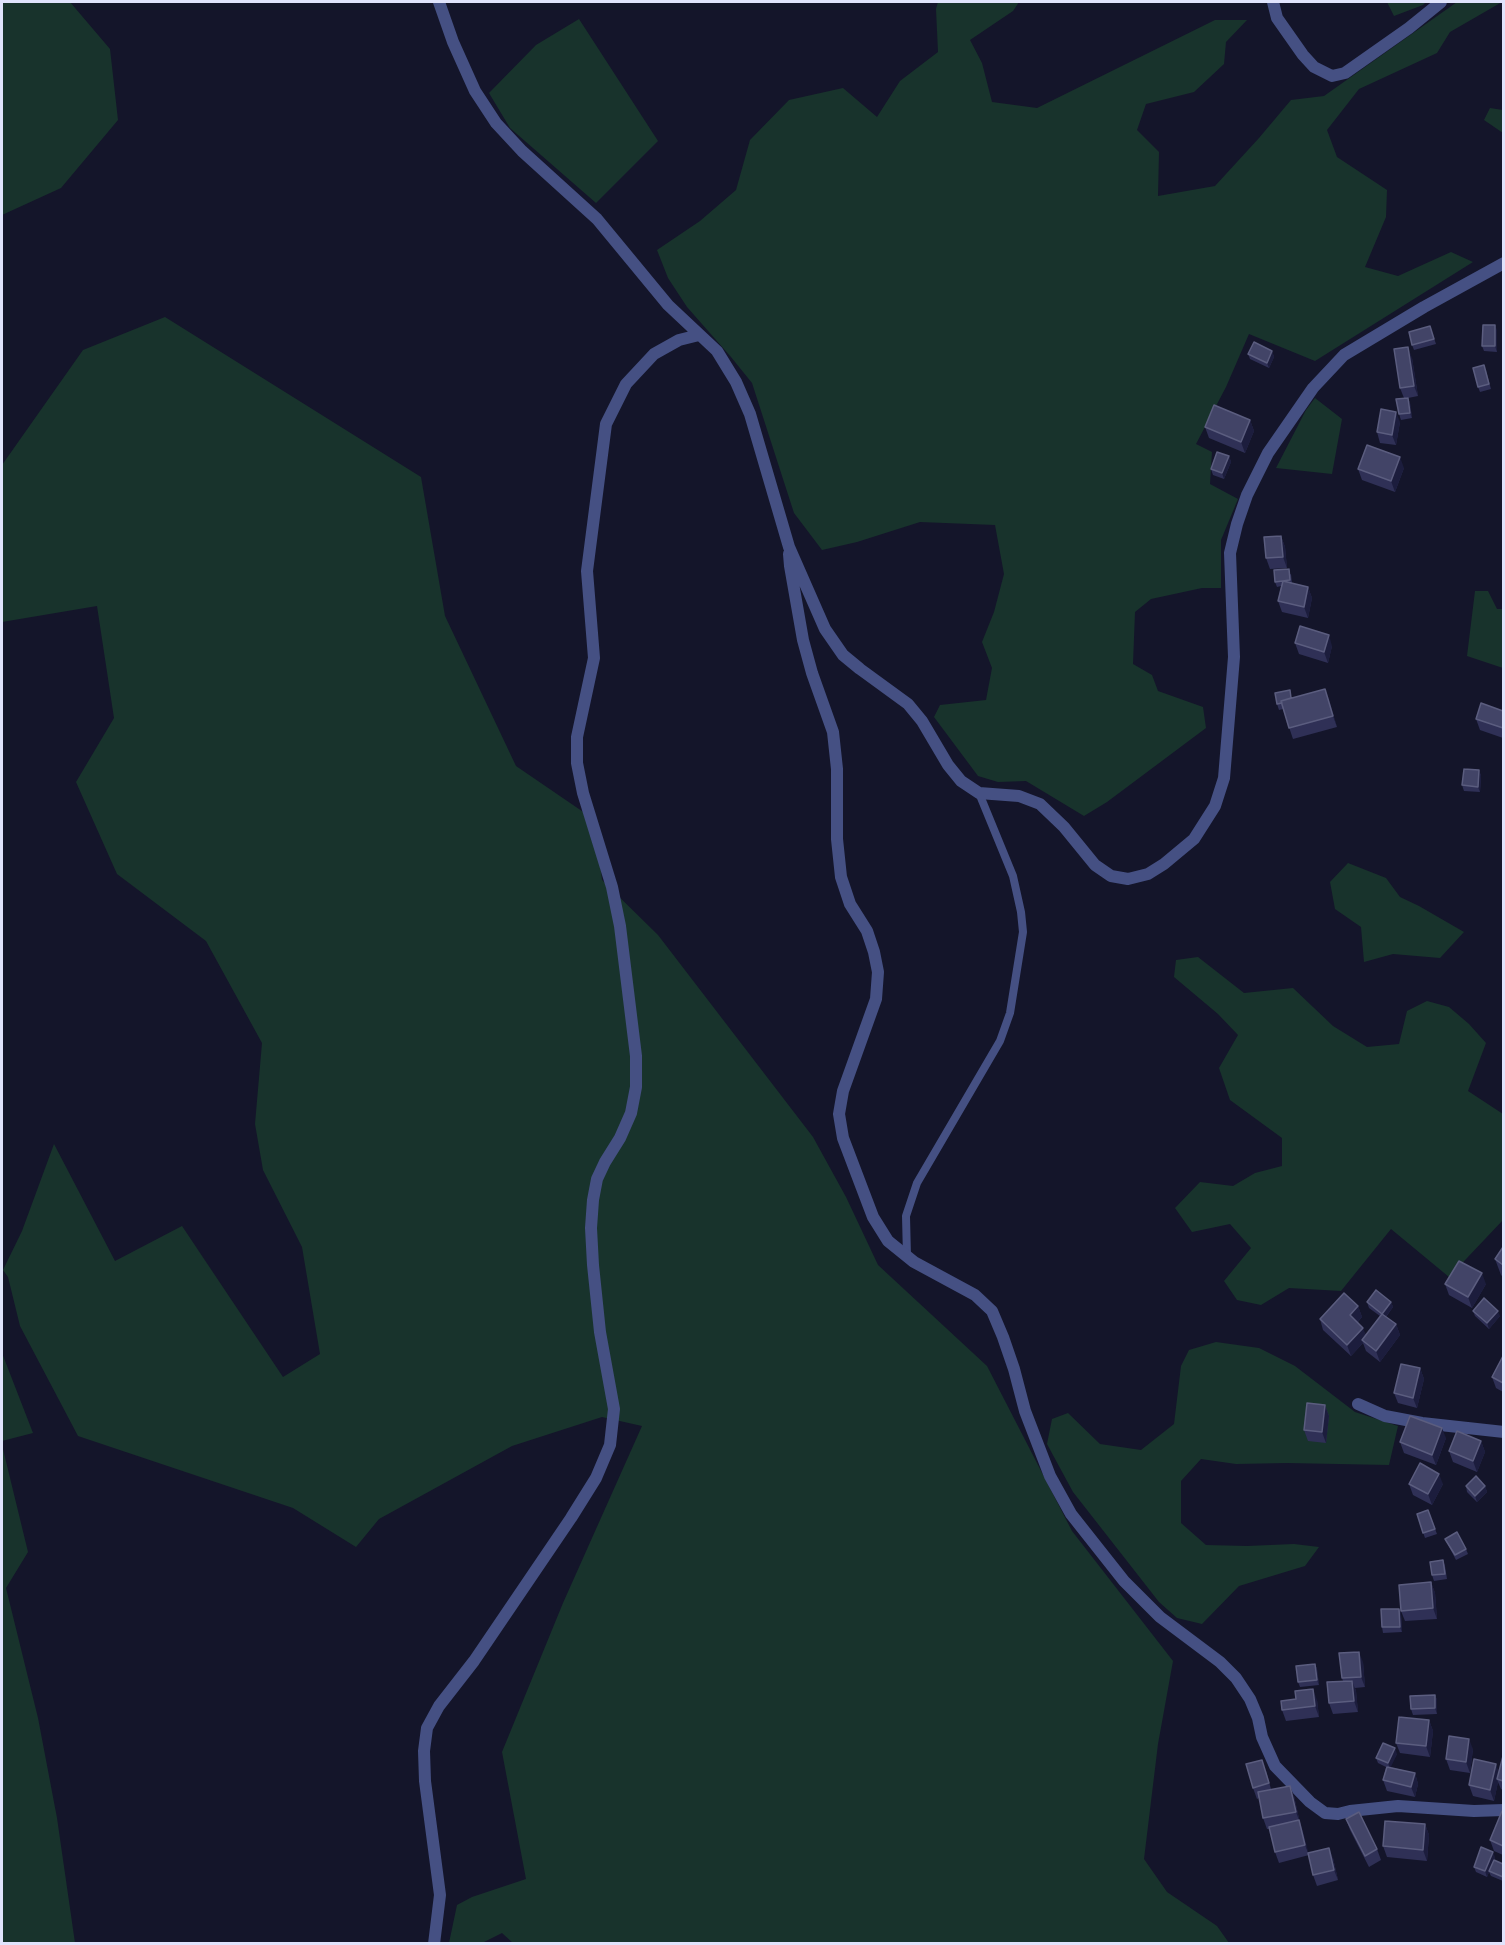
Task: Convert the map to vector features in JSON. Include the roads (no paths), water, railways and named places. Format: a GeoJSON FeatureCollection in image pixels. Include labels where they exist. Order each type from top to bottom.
{"type":"FeatureCollection","features":[{"type":"Feature","properties":{"kind":"street"},"geometry":{"type":"LineString","coordinates":[[439,2],[453,42],[475,91],[496,123],[522,151],[597,219],[668,305],[717,351],[736,382],[756,436],[789,547],[825,629],[843,655],[908,704],[922,721],[961,782],[979,793],[1019,796],[1040,804],[1064,827],[1095,865],[1112,876],[1128,879],[1148,874],[1164,864],[1194,839],[1215,806],[1224,778],[1234,657],[1230,553],[1247,495],[1268,453],[1313,388],[1344,356],[1503,263]]}},
{"type":"Feature","properties":{"kind":"street"},"geometry":{"type":"LineString","coordinates":[[1273,2],[1277,18],[1314,68],[1332,76],[1345,73],[1354,67],[1441,2]]}},
{"type":"Feature","properties":{"kind":"street"},"geometry":{"type":"LineString","coordinates":[[434,1944],[440,1896],[425,1781],[424,1751],[427,1728],[439,1706],[474,1661],[571,1518],[596,1478],[610,1445],[614,1409],[600,1332],[591,1228],[597,1179],[631,1113],[636,1087],[636,1056],[620,926],[612,887],[583,793],[577,763],[577,737],[594,658],[587,571],[606,424],[626,384],[654,354],[679,340],[699,335]]}},
{"type":"Feature","properties":{"kind":"street"},"geometry":{"type":"LineString","coordinates":[[789,547],[790,566],[803,640],[833,732],[837,770],[837,839],[841,877],[850,904],[867,931],[878,972],[876,999],[843,1091],[839,1114],[843,1138],[873,1217],[888,1241],[907,1257],[975,1295],[992,1311],[1003,1336],[1025,1411],[1050,1476],[1071,1514],[1124,1581],[1160,1617],[1221,1662],[1236,1678],[1250,1699],[1258,1718],[1262,1737],[1275,1766],[1310,1802],[1325,1813],[1338,1814],[1398,1806],[1474,1811],[1503,1810]]}},
{"type":"Feature","properties":{"kind":"street"},"geometry":{"type":"LineString","coordinates":[[1358,1404],[1385,1416],[1422,1423],[1503,1432]]}},
{"type":"Feature","properties":{"kind":"lane"},"geometry":{"type":"LineString","coordinates":[[907,1257],[906,1216],[917,1183],[1000,1041],[1010,1013],[1023,932],[1013,876],[979,793]]}}]}
